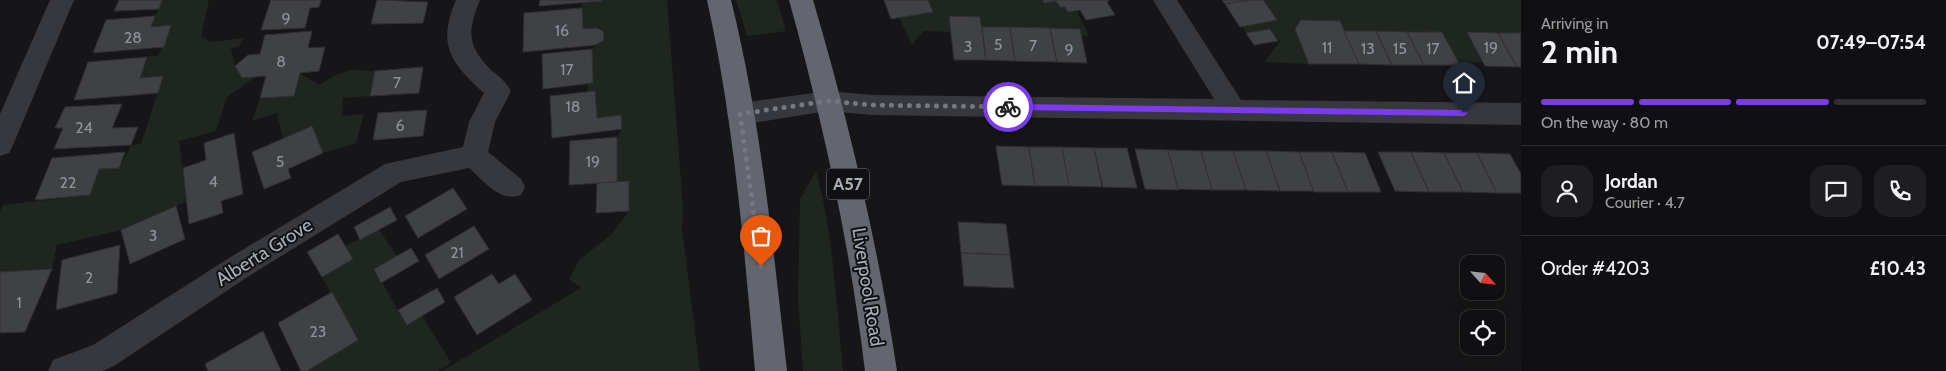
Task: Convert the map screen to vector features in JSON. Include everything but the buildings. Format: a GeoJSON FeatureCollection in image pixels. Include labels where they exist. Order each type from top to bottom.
{"type":"FeatureCollection","features":[{"type":"Feature","properties":{"kind":"highway"},"geometry":{"type":"LineString","coordinates":[[719,0],[730,47],[757,229],[771,371]]}},
{"type":"Feature","properties":{"kind":"highway","name":"Liverpool Road"},"geometry":{"type":"LineString","coordinates":[[801,0],[858,223],[881,371]]}},
{"type":"Feature","properties":{"kind":"street"},"geometry":{"type":"LineString","coordinates":[[0,144],[62,0]]}},
{"type":"Feature","properties":{"kind":"street"},"geometry":{"type":"LineString","coordinates":[[468,0],[460,16],[456,40],[472,67],[498,91],[482,122],[474,156],[510,187]]}},
{"type":"Feature","properties":{"kind":"street"},"geometry":{"type":"LineString","coordinates":[[1165,0],[1234,110]]}},
{"type":"Feature","properties":{"kind":"street"},"geometry":{"type":"LineString","coordinates":[[740,114],[828,101],[872,105],[1521,114]]}},
{"type":"Feature","properties":{"kind":"street","name":"Alberta Grove"},"geometry":{"type":"LineString","coordinates":[[64,371],[103,356],[239,267],[395,172],[474,156]]}},
{"type":"Feature","properties":{"kind":"shaded area"},"geometry":{"type":"Polygon","coordinates":[[[162,0],[209,0],[201,37],[211,42],[244,38],[239,47],[231,48],[235,66],[242,78],[255,77],[227,97],[216,131],[179,141],[187,201],[121,230],[57,245],[52,269],[0,272],[0,211],[3,205],[90,195],[99,169],[119,168],[131,145],[141,144],[163,76],[140,78],[141,57],[158,56],[171,26],[151,27],[162,0]]]}},
{"type":"Feature","properties":{"kind":"shaded area"},"geometry":{"type":"Polygon","coordinates":[[[602,0],[667,0],[683,207],[682,229],[700,371],[442,371],[581,288],[569,279],[579,260],[611,235],[629,211],[629,181],[617,182],[617,137],[622,129],[621,115],[597,118],[595,91],[587,92],[592,49],[604,39],[603,31],[597,28],[583,29],[582,3],[602,0]]]}},
{"type":"Feature","properties":{"kind":"shaded area"},"geometry":{"type":"Polygon","coordinates":[[[736,0],[777,0],[786,31],[747,36],[736,0]]]}},
{"type":"Feature","properties":{"kind":"shaded area"},"geometry":{"type":"Polygon","coordinates":[[[928,0],[1043,0],[1045,3],[1056,1],[1060,7],[1065,7],[1068,12],[1077,11],[1089,36],[1081,36],[1080,29],[982,27],[980,17],[949,16],[951,32],[923,31],[912,45],[899,17],[928,0]]]}},
{"type":"Feature","properties":{"kind":"shaded area"},"geometry":{"type":"Polygon","coordinates":[[[1263,0],[1521,0],[1521,33],[1467,32],[1483,62],[1459,63],[1442,32],[1344,31],[1340,21],[1302,20],[1295,29],[1309,64],[1264,62],[1280,41],[1270,29],[1246,33],[1242,26],[1263,0]]]}},
{"type":"Feature","properties":{"kind":"shaded area"},"geometry":{"type":"Polygon","coordinates":[[[350,70],[375,71],[370,96],[343,98],[342,116],[364,114],[356,143],[323,153],[312,127],[283,139],[277,113],[252,121],[260,98],[294,96],[300,73],[319,85],[334,76],[350,70]]]}},
{"type":"Feature","properties":{"kind":"shaded area"},"geometry":{"type":"Polygon","coordinates":[[[816,171],[831,245],[843,371],[803,371],[798,299],[800,199],[816,171]]]}},
{"type":"Feature","properties":{"kind":"shaded area"},"geometry":{"type":"Polygon","coordinates":[[[379,230],[397,256],[374,269],[407,325],[422,315],[451,363],[438,371],[307,371],[357,340],[322,277],[353,259],[345,246],[379,230]]]}},
{"type":"Feature","properties":{"kind":"way so far"},"geometry":{"type":"LineString","coordinates":[[761,266],[740,114],[828,101],[872,105],[1008,107]]}},
{"type":"Feature","properties":{"kind":"route"},"geometry":{"type":"LineString","coordinates":[[1008,107],[1464,113]]}}]}
